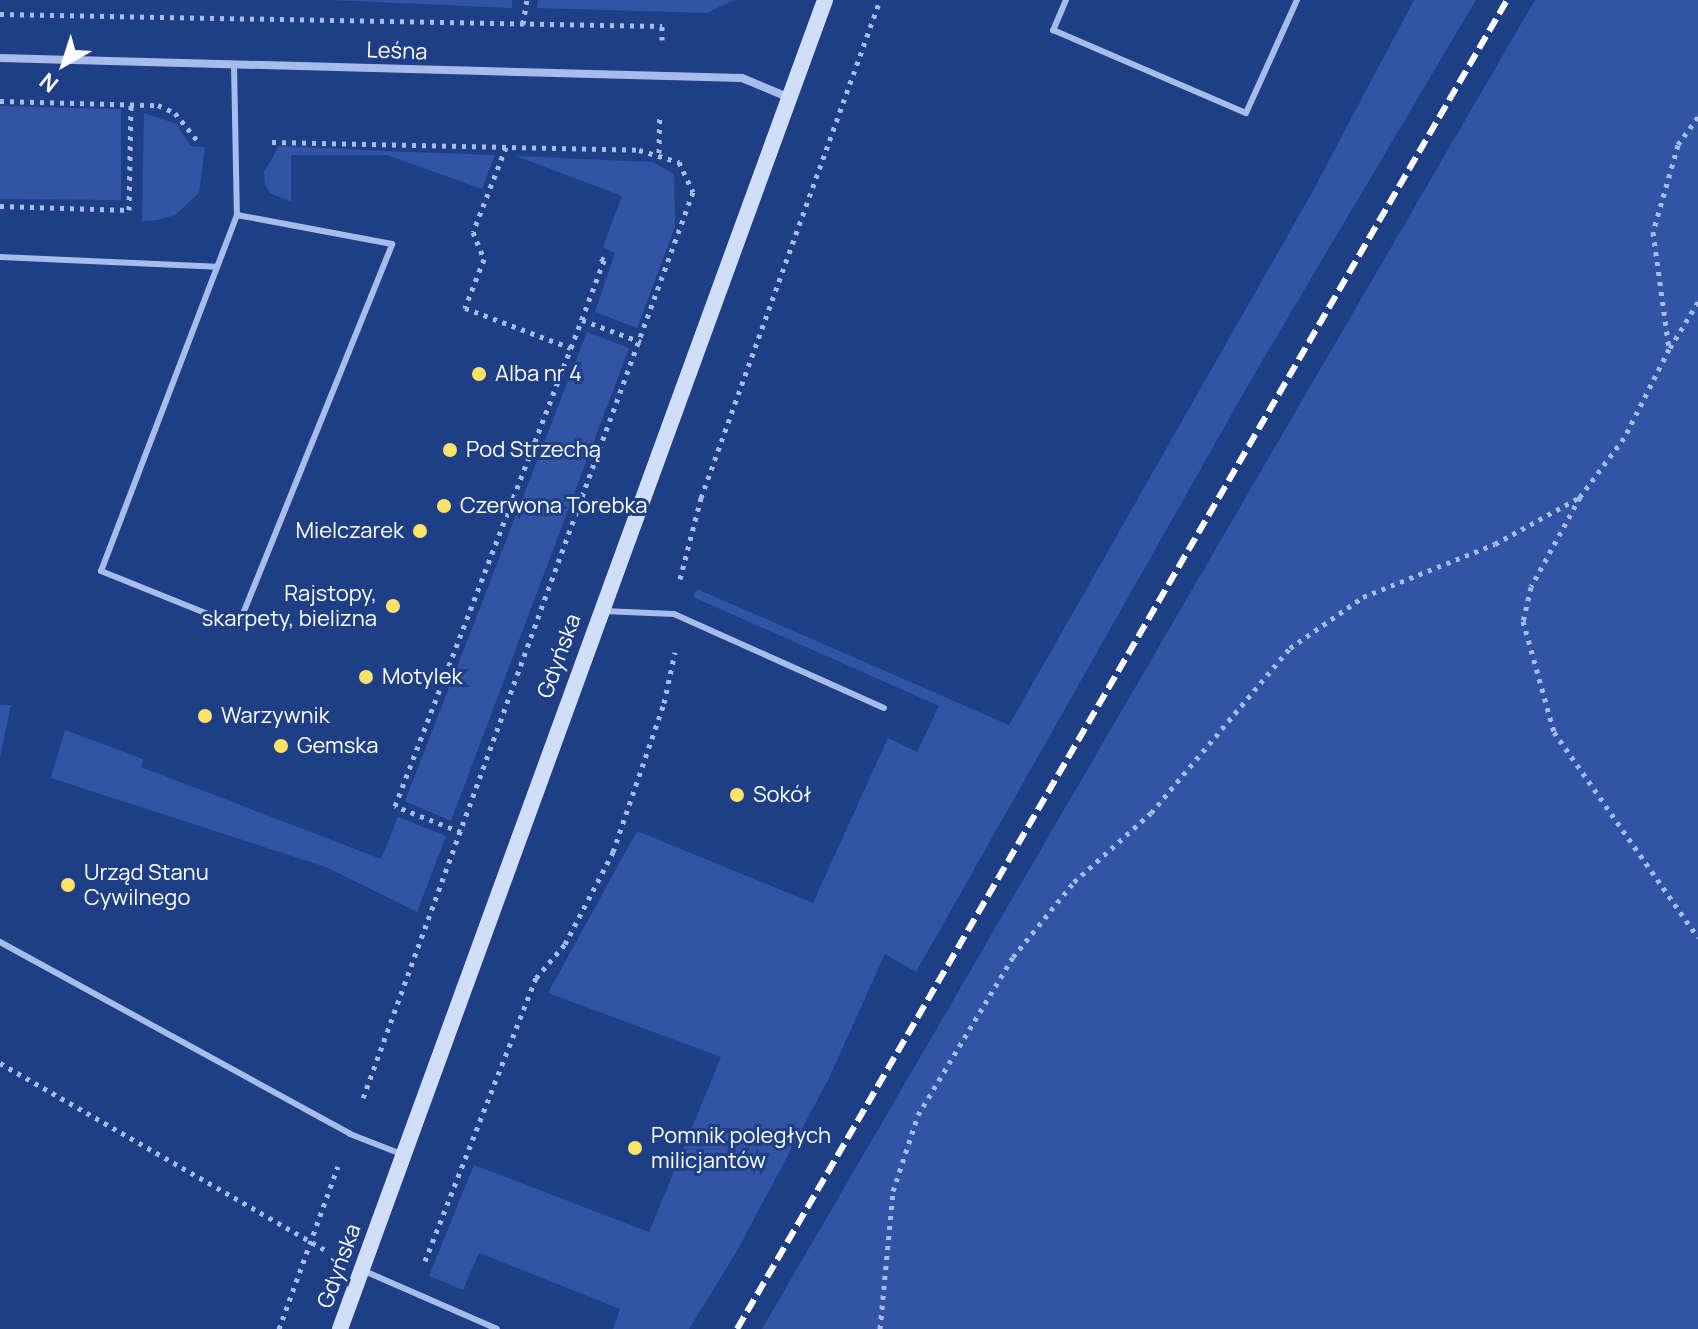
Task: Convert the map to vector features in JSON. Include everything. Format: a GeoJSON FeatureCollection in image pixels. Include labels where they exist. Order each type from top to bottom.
{"type":"FeatureCollection","features":[{"type":"Feature","properties":{"kind":"main road","name":"Gdyńska"},"geometry":{"type":"LineString","coordinates":[[340,1329],[599,611],[825,0]]}},
{"type":"Feature","properties":{"kind":"street","name":"Leśna"},"geometry":{"type":"LineString","coordinates":[[0,58],[742,78],[790,98]]}},
{"type":"Feature","properties":{"kind":"lane"},"geometry":{"type":"LineString","coordinates":[[1066,0],[1053,30],[1246,113],[1297,0]]}},
{"type":"Feature","properties":{"kind":"lane"},"geometry":{"type":"LineString","coordinates":[[234,64],[237,215],[101,571],[238,626],[392,244],[237,215]]}},
{"type":"Feature","properties":{"kind":"lane"},"geometry":{"type":"LineString","coordinates":[[0,257],[217,267]]}},
{"type":"Feature","properties":{"kind":"lane"},"geometry":{"type":"LineString","coordinates":[[599,611],[674,614],[884,708]]}},
{"type":"Feature","properties":{"kind":"lane"},"geometry":{"type":"LineString","coordinates":[[0,942],[350,1134],[401,1154]]}},
{"type":"Feature","properties":{"kind":"lane"},"geometry":{"type":"LineString","coordinates":[[362,1270],[412,1295],[497,1329]]}},
{"type":"Feature","properties":{"kind":"path"},"geometry":{"type":"LineString","coordinates":[[523,24],[527,0]]}},
{"type":"Feature","properties":{"kind":"path"},"geometry":{"type":"LineString","coordinates":[[412,1295],[536,978],[565,944],[613,852],[675,664],[674,614],[701,498],[880,0]]}},
{"type":"Feature","properties":{"kind":"path"},"geometry":{"type":"LineString","coordinates":[[0,14],[662,26]]}},
{"type":"Feature","properties":{"kind":"path"},"geometry":{"type":"LineString","coordinates":[[0,101],[158,105],[175,113],[193,141],[639,150],[679,162],[693,192],[691,211],[419,947]]}},
{"type":"Feature","properties":{"kind":"path"},"geometry":{"type":"LineString","coordinates":[[0,206],[129,210],[131,104]]}},
{"type":"Feature","properties":{"kind":"path"},"geometry":{"type":"LineString","coordinates":[[1669,349],[1653,232],[1678,145],[1698,117]]}},
{"type":"Feature","properties":{"kind":"path"},"geometry":{"type":"LineString","coordinates":[[506,147],[473,232],[484,259],[465,308],[571,348]]}},
{"type":"Feature","properties":{"kind":"path"},"geometry":{"type":"LineString","coordinates":[[461,832],[395,806],[582,320],[604,260],[599,257]]}},
{"type":"Feature","properties":{"kind":"path"},"geometry":{"type":"LineString","coordinates":[[1698,302],[1669,349],[1624,438],[1580,497],[1531,587],[1523,621],[1554,732],[1698,938]]}},
{"type":"Feature","properties":{"kind":"path"},"geometry":{"type":"LineString","coordinates":[[582,320],[641,342]]}},
{"type":"Feature","properties":{"kind":"path"},"geometry":{"type":"LineString","coordinates":[[880,1329],[893,1191],[918,1115],[1013,957],[1074,882],[1151,813],[1290,648],[1363,597],[1495,544],[1580,497]]}},
{"type":"Feature","properties":{"kind":"path"},"geometry":{"type":"LineString","coordinates":[[0,1063],[362,1270]]}},
{"type":"Feature","properties":{"kind":"shaded area"},"geometry":{"type":"Polygon","coordinates":[[[330,0],[512,0],[512,8],[330,0]]]}},
{"type":"Feature","properties":{"kind":"shaded area"},"geometry":{"type":"Polygon","coordinates":[[[538,0],[734,0],[707,13],[537,8],[538,0]]]}},
{"type":"Feature","properties":{"kind":"shaded area"},"geometry":{"type":"Polygon","coordinates":[[[1414,0],[1476,0],[1255,373],[916,972],[885,954],[829,1078],[737,1251],[689,1329],[613,1329],[620,1309],[479,1253],[463,1290],[429,1276],[474,1165],[649,1232],[721,1057],[548,993],[637,831],[813,903],[888,738],[917,752],[939,706],[693,597],[697,589],[1009,725],[1309,198],[1414,0]]]}},
{"type":"Feature","properties":{"kind":"shaded area"},"geometry":{"type":"Polygon","coordinates":[[[1535,0],[1698,0],[1698,1329],[762,1329],[1535,0]]]}},
{"type":"Feature","properties":{"kind":"shaded area"},"geometry":{"type":"Polygon","coordinates":[[[0,106],[121,109],[121,200],[0,199],[0,106]]]}},
{"type":"Feature","properties":{"kind":"shaded area"},"geometry":{"type":"Polygon","coordinates":[[[144,113],[177,124],[190,146],[205,147],[199,193],[175,215],[142,221],[144,113]]]}},
{"type":"Feature","properties":{"kind":"shaded area"},"geometry":{"type":"Polygon","coordinates":[[[279,146],[495,155],[482,189],[387,155],[291,155],[291,202],[270,193],[265,185],[264,172],[279,146]]]}},
{"type":"Feature","properties":{"kind":"shaded area"},"geometry":{"type":"Polygon","coordinates":[[[516,156],[653,162],[674,174],[675,227],[637,328],[595,312],[615,253],[603,247],[622,196],[516,156]]]}},
{"type":"Feature","properties":{"kind":"shaded area"},"geometry":{"type":"Polygon","coordinates":[[[587,332],[629,348],[451,821],[405,801],[587,332]]]}},
{"type":"Feature","properties":{"kind":"shaded area"},"geometry":{"type":"Polygon","coordinates":[[[0,705],[11,705],[0,757],[0,705]]]}},
{"type":"Feature","properties":{"kind":"shaded area"},"geometry":{"type":"Polygon","coordinates":[[[65,730],[143,759],[141,767],[381,859],[398,817],[446,836],[417,912],[326,867],[51,778],[65,730]]]}},
{"type":"Feature","properties":{"kind":"railway"},"geometry":{"type":"LineString","coordinates":[[737,1329],[1507,0]]}},
{"type":"Feature","properties":{"kind":"place","name":"Alba nr 4"},"geometry":{"type":"Point","coordinates":[479,374]}},
{"type":"Feature","properties":{"kind":"place","name":"Pod Strzechą"},"geometry":{"type":"Point","coordinates":[450,450]}},
{"type":"Feature","properties":{"kind":"place","name":"Czerwona Torebka"},"geometry":{"type":"Point","coordinates":[444,506]}},
{"type":"Feature","properties":{"kind":"place","name":"Mielczarek"},"geometry":{"type":"Point","coordinates":[420,531]}},
{"type":"Feature","properties":{"kind":"place","name":"Rajstopy, skarpety, bielizna"},"geometry":{"type":"Point","coordinates":[393,606]}},
{"type":"Feature","properties":{"kind":"place","name":"Motylek"},"geometry":{"type":"Point","coordinates":[366,677]}},
{"type":"Feature","properties":{"kind":"place","name":"Warzywnik"},"geometry":{"type":"Point","coordinates":[205,716]}},
{"type":"Feature","properties":{"kind":"place","name":"Gemska"},"geometry":{"type":"Point","coordinates":[281,746]}},
{"type":"Feature","properties":{"kind":"place","name":"Sokół"},"geometry":{"type":"Point","coordinates":[737,795]}},
{"type":"Feature","properties":{"kind":"place","name":"Urząd Stanu Cywilnego"},"geometry":{"type":"Point","coordinates":[68,885]}},
{"type":"Feature","properties":{"kind":"place","name":"Pomnik poległych milicjantów"},"geometry":{"type":"Point","coordinates":[635,1148]}}]}
